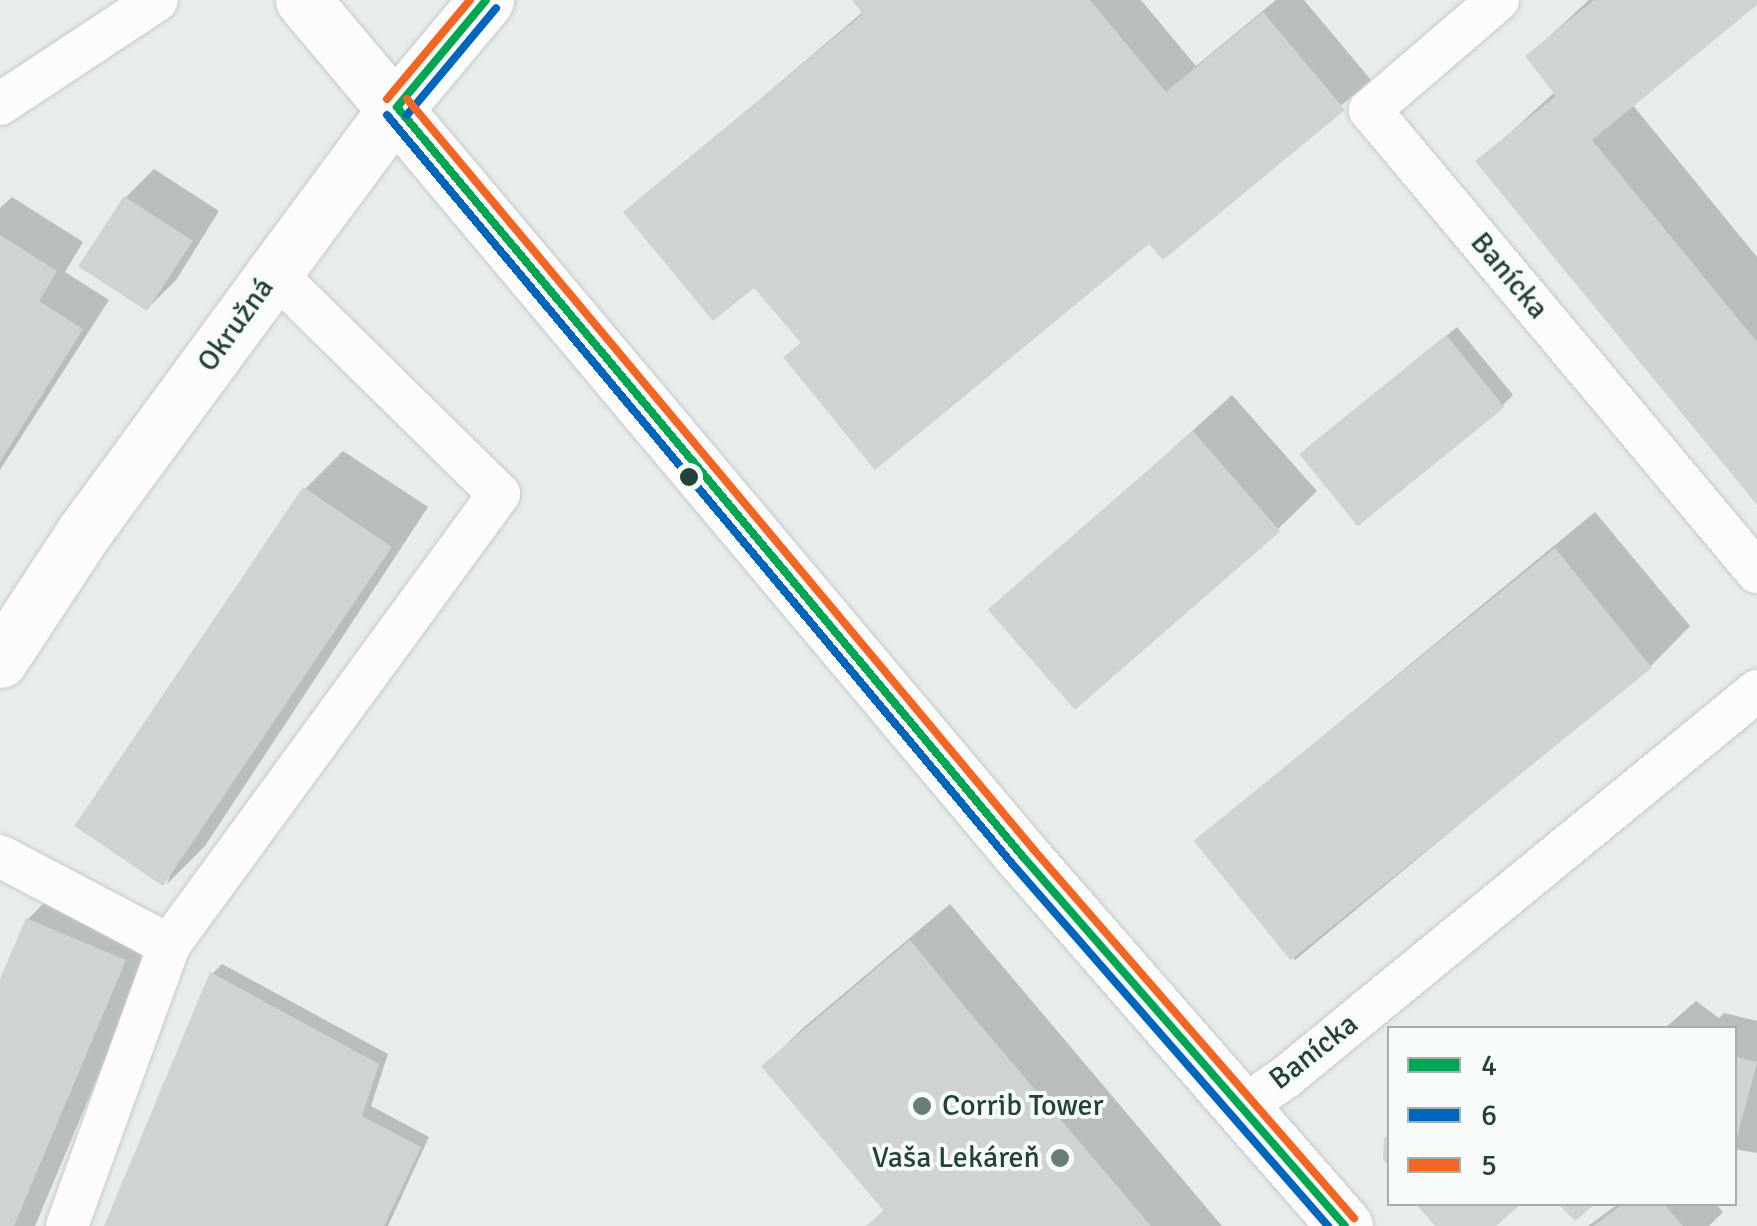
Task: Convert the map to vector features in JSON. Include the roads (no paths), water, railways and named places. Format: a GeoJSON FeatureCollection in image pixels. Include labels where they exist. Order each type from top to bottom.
{"type":"FeatureCollection","features":[{"type":"Feature","properties":{"kind":"street"},"geometry":{"type":"LineString","coordinates":[[304,0],[1024,858],[1345,1226]]}},
{"type":"Feature","properties":{"kind":"street","name":"Okružná"},"geometry":{"type":"LineString","coordinates":[[0,660],[84,532],[274,273],[397,107],[486,0]]}},
{"type":"Feature","properties":{"kind":"lane"},"geometry":{"type":"LineString","coordinates":[[0,104],[156,0]]}},
{"type":"Feature","properties":{"kind":"lane","name":"Banícka"},"geometry":{"type":"LineString","coordinates":[[1498,0],[1370,110],[1757,572]]}},
{"type":"Feature","properties":{"kind":"lane"},"geometry":{"type":"LineString","coordinates":[[67,1226],[168,946],[498,494],[274,273]]}},
{"type":"Feature","properties":{"kind":"lane","name":"Banícka"},"geometry":{"type":"LineString","coordinates":[[1241,1108],[1286,1077],[1757,691]]}},
{"type":"Feature","properties":{"kind":"lane"},"geometry":{"type":"LineString","coordinates":[[0,856],[168,946]]}},
{"type":"Feature","properties":{"kind":"place","name":"Corrib Tower"},"geometry":{"type":"Point","coordinates":[922,1106]}},
{"type":"Feature","properties":{"kind":"place","name":"Vaša Lekáreň"},"geometry":{"type":"Point","coordinates":[1060,1158]}}]}
